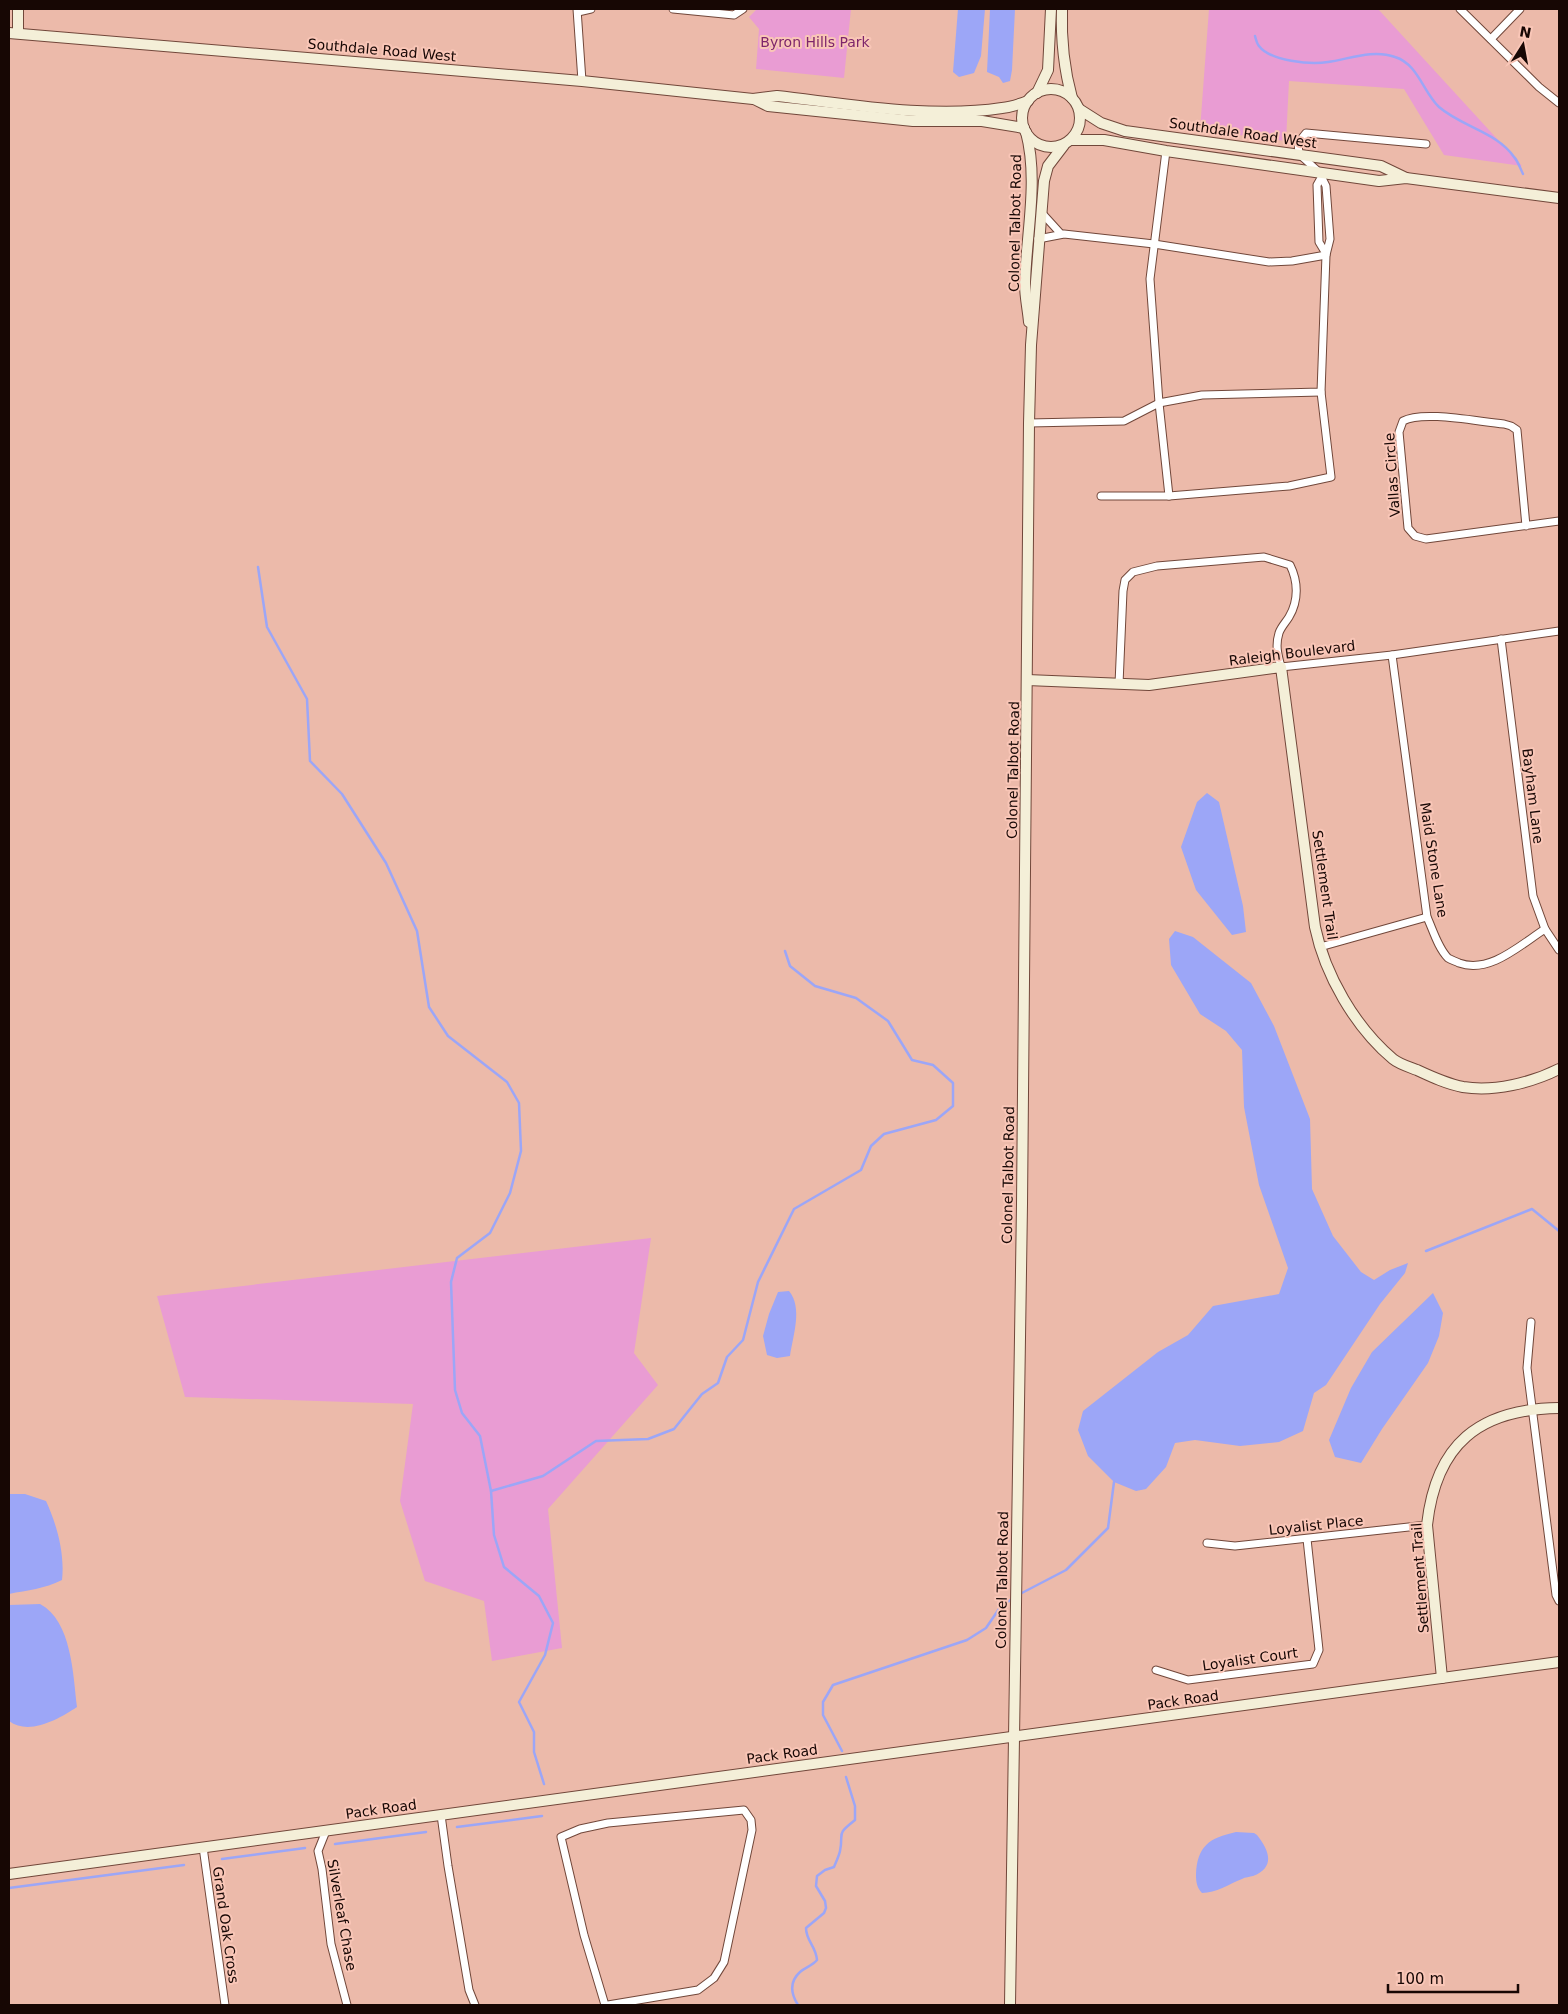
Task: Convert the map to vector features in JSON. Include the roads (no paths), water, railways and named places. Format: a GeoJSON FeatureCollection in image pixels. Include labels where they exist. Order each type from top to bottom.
{"type":"FeatureCollection","features":[{"type":"Feature","properties":{"kind":"main road"},"geometry":{"type":"LineString","coordinates":[[13,33],[18,9]]}},
{"type":"Feature","properties":{"kind":"main road"},"geometry":{"type":"LineString","coordinates":[[1037,93],[1048,70],[1050,9]]}},
{"type":"Feature","properties":{"kind":"main road"},"geometry":{"type":"LineString","coordinates":[[1062,9],[1066,78],[1072,98],[1079,109],[1080,124],[1077,132],[1068,142],[1055,147],[1046,147],[1036,143],[1025,130],[1022,118],[1028,101],[1037,93],[1046,89],[1056,89],[1065,92],[1072,98]]}},
{"type":"Feature","properties":{"kind":"main road","name":"Southdale Road West"},"geometry":{"type":"LineString","coordinates":[[13,33],[582,81],[753,99],[776,96],[870,106],[963,111],[1003,108],[1028,101]]}},
{"type":"Feature","properties":{"kind":"main road","name":"Southdale Road West"},"geometry":{"type":"LineString","coordinates":[[753,99],[768,106],[913,122],[982,121],[1025,130]]}},
{"type":"Feature","properties":{"kind":"main road","name":"Southdale Road West"},"geometry":{"type":"LineString","coordinates":[[1079,109],[1101,123],[1125,131],[1381,166],[1406,178]]}},
{"type":"Feature","properties":{"kind":"main road","name":"Colonel Talbot Road"},"geometry":{"type":"LineString","coordinates":[[1025,130],[1031,150],[1025,286],[1031,345]]}},
{"type":"Feature","properties":{"kind":"main road","name":"Southdale Road West"},"geometry":{"type":"LineString","coordinates":[[1068,142],[1104,140],[1320,175],[1379,181],[1406,178],[1559,198]]}},
{"type":"Feature","properties":{"kind":"main road","name":"Colonel Talbot Road"},"geometry":{"type":"LineString","coordinates":[[1010,2005],[1031,345],[1040,211],[1044,181],[1048,166],[1068,142]]}},
{"type":"Feature","properties":{"kind":"main road","name":"Raleigh Boulevard"},"geometry":{"type":"LineString","coordinates":[[1027,680],[1149,685],[1281,667]]}},
{"type":"Feature","properties":{"kind":"main road","name":"Settlement Trail"},"geometry":{"type":"LineString","coordinates":[[1281,667],[1320,947],[1351,1012],[1365,1032],[1394,1060],[1439,1080],[1464,1087],[1498,1087],[1543,1077],[1559,1069]]}},
{"type":"Feature","properties":{"kind":"main road","name":"Settlement Trail"},"geometry":{"type":"LineString","coordinates":[[1442,1678],[1427,1525],[1430,1504],[1443,1466],[1458,1444],[1490,1420],[1533,1408],[1559,1408]]}},
{"type":"Feature","properties":{"kind":"main road","name":"Pack Road"},"geometry":{"type":"LineString","coordinates":[[9,1874],[1559,1662]]}},
{"type":"Feature","properties":{"kind":"street"},"geometry":{"type":"LineString","coordinates":[[582,81],[578,10],[591,9]]}},
{"type":"Feature","properties":{"kind":"street"},"geometry":{"type":"LineString","coordinates":[[673,9],[734,15],[743,9]]}},
{"type":"Feature","properties":{"kind":"street"},"geometry":{"type":"LineString","coordinates":[[1460,9],[1539,87],[1559,103]]}},
{"type":"Feature","properties":{"kind":"street"},"geometry":{"type":"LineString","coordinates":[[1491,39],[1520,9]]}},
{"type":"Feature","properties":{"kind":"street"},"geometry":{"type":"LineString","coordinates":[[1102,496],[1169,496],[1289,486],[1331,476],[1322,392],[1326,254],[1330,239],[1326,186],[1320,175],[1299,154],[1298,143],[1306,133],[1426,144]]}},
{"type":"Feature","properties":{"kind":"street"},"geometry":{"type":"LineString","coordinates":[[1166,151],[1150,279],[1159,403],[1169,496]]}},
{"type":"Feature","properties":{"kind":"street"},"geometry":{"type":"LineString","coordinates":[[1320,175],[1316,185],[1319,242],[1326,254]]}},
{"type":"Feature","properties":{"kind":"street"},"geometry":{"type":"LineString","coordinates":[[1040,211],[1061,234]]}},
{"type":"Feature","properties":{"kind":"street"},"geometry":{"type":"LineString","coordinates":[[1038,239],[1050,238],[1061,234],[1154,244],[1269,262],[1292,261],[1326,254]]}},
{"type":"Feature","properties":{"kind":"street"},"geometry":{"type":"LineString","coordinates":[[1029,424],[1124,421],[1159,403],[1202,395],[1322,392]]}},
{"type":"Feature","properties":{"kind":"street","name":"Vallas Circle"},"geometry":{"type":"LineString","coordinates":[[1526,526],[1517,430],[1504,424],[1430,417],[1411,417],[1403,421],[1399,432],[1408,528],[1415,536],[1426,539],[1526,526],[1559,521]]}},
{"type":"Feature","properties":{"kind":"street"},"geometry":{"type":"LineString","coordinates":[[1119,684],[1123,591],[1126,580],[1133,572],[1157,566],[1264,557],[1290,565],[1294,573],[1297,591],[1290,615],[1280,630],[1276,652],[1281,667]]}},
{"type":"Feature","properties":{"kind":"street","name":"Raleigh Boulevard"},"geometry":{"type":"LineString","coordinates":[[1281,667],[1392,655],[1559,631]]}},
{"type":"Feature","properties":{"kind":"street","name":"Bayham Lane"},"geometry":{"type":"LineString","coordinates":[[1501,639],[1533,896],[1545,928],[1559,950]]}},
{"type":"Feature","properties":{"kind":"street","name":"Maid Stone Lane"},"geometry":{"type":"LineString","coordinates":[[1392,655],[1427,917],[1440,946],[1449,959],[1468,966],[1480,965],[1500,959],[1545,928]]}},
{"type":"Feature","properties":{"kind":"street"},"geometry":{"type":"LineString","coordinates":[[1320,947],[1427,917]]}},
{"type":"Feature","properties":{"kind":"street"},"geometry":{"type":"LineString","coordinates":[[1531,1322],[1527,1368],[1556,1595],[1559,1601]]}},
{"type":"Feature","properties":{"kind":"street","name":"Loyalist Place"},"geometry":{"type":"LineString","coordinates":[[1207,1543],[1235,1546],[1427,1525]]}},
{"type":"Feature","properties":{"kind":"street","name":"Loyalist Court"},"geometry":{"type":"LineString","coordinates":[[1156,1670],[1188,1680],[1313,1664],[1319,1650],[1307,1539]]}},
{"type":"Feature","properties":{"kind":"street"},"geometry":{"type":"LineString","coordinates":[[744,1810],[751,1820],[752,1830],[724,1962],[714,1978],[698,1990],[607,2005],[584,1935],[561,1837],[580,1829],[608,1823],[744,1810]]}},
{"type":"Feature","properties":{"kind":"street"},"geometry":{"type":"LineString","coordinates":[[441,1815],[469,1990],[475,2005]]}},
{"type":"Feature","properties":{"kind":"street","name":"Silverleaf Chase"},"geometry":{"type":"LineString","coordinates":[[326,1831],[318,1852],[322,1869],[331,1944],[347,2005]]}},
{"type":"Feature","properties":{"kind":"street","name":"Grand Oak Cross"},"geometry":{"type":"LineString","coordinates":[[203,1847],[225,2005]]}},
{"type":"Feature","properties":{"kind":"water"},"geometry":{"type":"Polygon","coordinates":[[[958,9],[985,9],[981,56],[974,73],[959,77],[953,72],[958,9]]]}},
{"type":"Feature","properties":{"kind":"water"},"geometry":{"type":"Polygon","coordinates":[[[990,9],[1015,9],[1012,70],[1010,81],[1003,83],[999,77],[987,72],[990,9]]]}},
{"type":"Feature","properties":{"kind":"water"},"geometry":{"type":"Polygon","coordinates":[[[1207,793],[1219,802],[1243,906],[1246,932],[1232,935],[1196,890],[1181,847],[1197,802],[1207,793]]]}},
{"type":"Feature","properties":{"kind":"water"},"geometry":{"type":"Polygon","coordinates":[[[1175,931],[1193,937],[1251,983],[1274,1026],[1310,1119],[1312,1189],[1333,1236],[1361,1272],[1374,1280],[1390,1270],[1408,1263],[1405,1273],[1380,1304],[1326,1385],[1314,1393],[1303,1431],[1279,1442],[1240,1446],[1195,1440],[1175,1443],[1166,1467],[1146,1489],[1136,1491],[1114,1482],[1088,1456],[1078,1430],[1083,1411],[1158,1352],[1188,1335],[1213,1306],[1279,1294],[1288,1268],[1259,1185],[1244,1107],[1242,1050],[1226,1031],[1200,1014],[1171,965],[1169,939],[1175,931]]]}},
{"type":"Feature","properties":{"kind":"water"},"geometry":{"type":"Polygon","coordinates":[[[789,1291],[795,1305],[795,1331],[790,1356],[777,1358],[767,1355],[763,1336],[778,1292],[789,1291]]]}},
{"type":"Feature","properties":{"kind":"water"},"geometry":{"type":"Polygon","coordinates":[[[1433,1293],[1443,1313],[1439,1336],[1428,1363],[1361,1463],[1335,1457],[1329,1440],[1351,1388],[1372,1352],[1433,1293]]]}},
{"type":"Feature","properties":{"kind":"water"},"geometry":{"type":"Polygon","coordinates":[[[9,1494],[25,1494],[46,1501],[54,1520],[59,1540],[63,1570],[62,1580],[42,1587],[9,1594],[9,1494]]]}},
{"type":"Feature","properties":{"kind":"water"},"geometry":{"type":"Polygon","coordinates":[[[40,1604],[51,1612],[65,1636],[72,1665],[77,1707],[53,1721],[26,1727],[9,1721],[9,1605],[40,1604]]]}},
{"type":"Feature","properties":{"kind":"water"},"geometry":{"type":"Polygon","coordinates":[[[1236,1832],[1254,1833],[1257,1835],[1265,1846],[1268,1863],[1265,1868],[1253,1876],[1243,1878],[1217,1890],[1202,1893],[1197,1885],[1196,1875],[1202,1850],[1218,1837],[1236,1832]]]}},
{"type":"Feature","properties":{"kind":"waterway"},"geometry":{"type":"LineString","coordinates":[[1255,36],[1258,45],[1264,51],[1291,61],[1321,63],[1370,54],[1387,55],[1403,61],[1415,72],[1433,101],[1439,107],[1458,120],[1489,135],[1507,148],[1518,163],[1523,174]]}},
{"type":"Feature","properties":{"kind":"waterway"},"geometry":{"type":"LineString","coordinates":[[258,567],[267,627],[307,699],[310,761],[342,794],[386,863],[417,931],[429,1007],[448,1036],[507,1082],[519,1103],[521,1151],[510,1193],[490,1233],[457,1258],[451,1282],[455,1390],[462,1413],[480,1436],[491,1491],[494,1535],[504,1567],[539,1596],[553,1623],[545,1655],[519,1702],[534,1732],[534,1752],[544,1784]]}},
{"type":"Feature","properties":{"kind":"waterway"},"geometry":{"type":"LineString","coordinates":[[491,1491],[543,1476],[596,1441],[648,1439],[674,1429],[702,1394],[718,1383],[727,1357],[743,1340],[758,1282],[794,1209],[861,1170],[871,1146],[884,1134],[936,1120],[953,1106],[953,1083],[933,1065],[912,1060],[888,1021],[856,998],[815,986],[790,966],[785,951]]}},
{"type":"Feature","properties":{"kind":"waterway"},"geometry":{"type":"LineString","coordinates":[[1426,1251],[1532,1209],[1559,1231]]}},
{"type":"Feature","properties":{"kind":"waterway"},"geometry":{"type":"LineString","coordinates":[[1018,1595],[1066,1570],[1108,1528],[1114,1482]]}},
{"type":"Feature","properties":{"kind":"waterway"},"geometry":{"type":"LineString","coordinates":[[842,1751],[823,1715],[823,1702],[833,1685],[967,1640],[986,1628],[1001,1606],[1014,1598]]}},
{"type":"Feature","properties":{"kind":"waterway"},"geometry":{"type":"LineString","coordinates":[[798,2005],[792,1988],[794,1980],[800,1972],[817,1960],[815,1951],[806,1933],[806,1928],[824,1913],[826,1908],[825,1901],[816,1886],[817,1876],[825,1870],[834,1867],[840,1851],[842,1834],[855,1820],[855,1806],[846,1777]]}},
{"type":"Feature","properties":{"kind":"waterway"},"geometry":{"type":"LineString","coordinates":[[457,1827],[542,1816]]}},
{"type":"Feature","properties":{"kind":"waterway"},"geometry":{"type":"LineString","coordinates":[[335,1844],[426,1832]]}},
{"type":"Feature","properties":{"kind":"waterway"},"geometry":{"type":"LineString","coordinates":[[222,1859],[305,1848]]}},
{"type":"Feature","properties":{"kind":"waterway"},"geometry":{"type":"LineString","coordinates":[[9,1888],[184,1865]]}},
{"type":"Feature","properties":{"kind":"park label","name":"Byron Hills Park"},"geometry":{"type":"Point","coordinates":[815,42]}}]}
